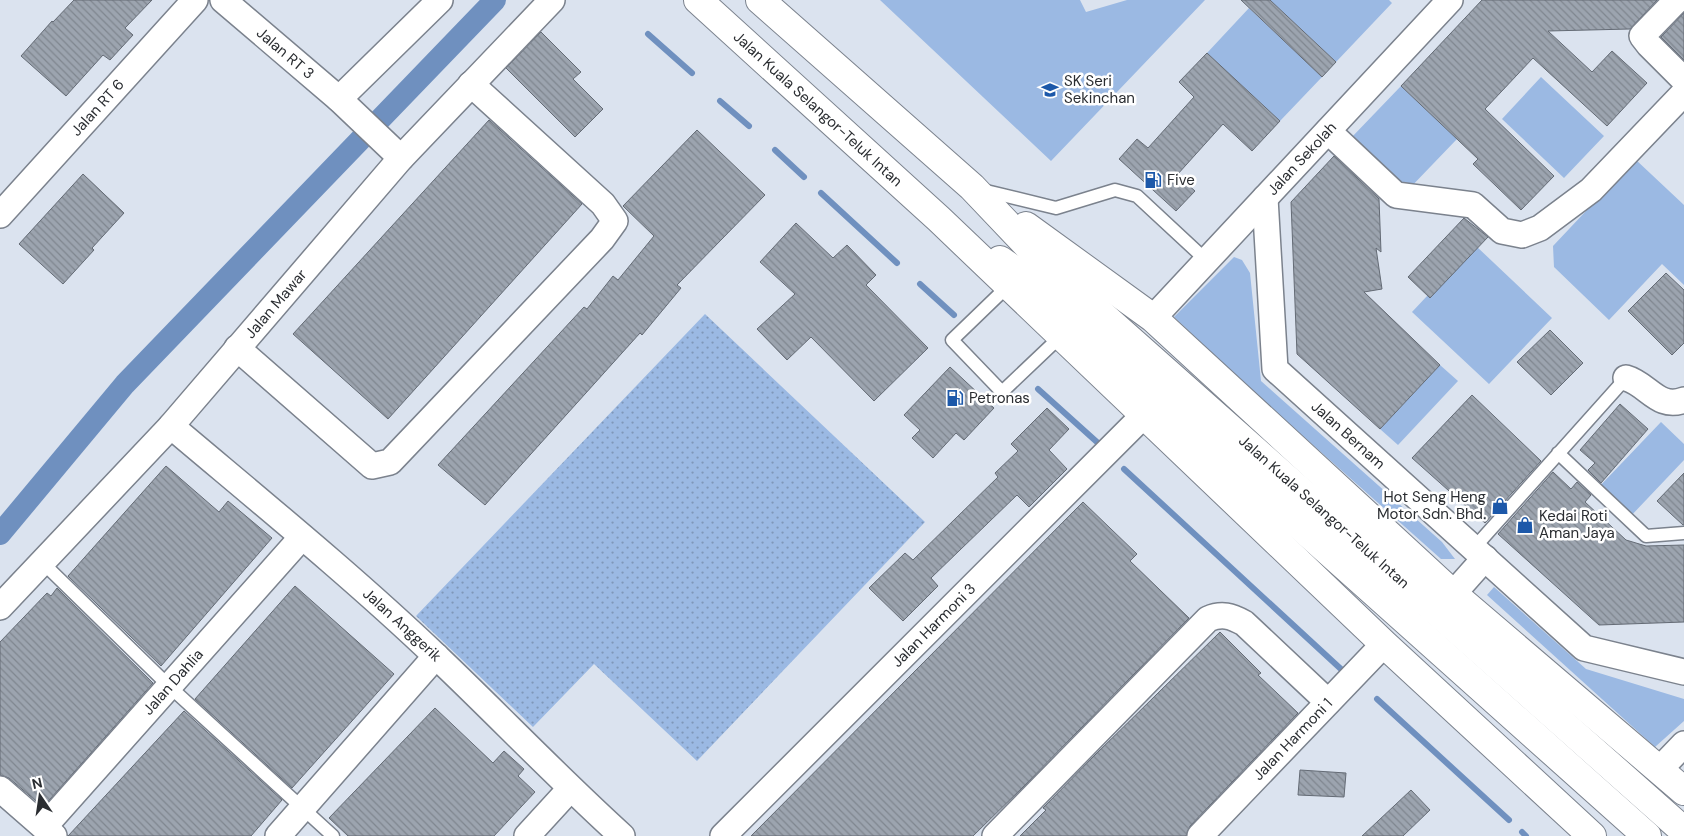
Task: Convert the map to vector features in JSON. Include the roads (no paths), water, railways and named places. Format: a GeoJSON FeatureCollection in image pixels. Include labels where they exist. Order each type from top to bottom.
{"type":"FeatureCollection","features":[{"type":"Feature","properties":{"kind":"highway","name":"Jalan Kuala Selangor-Teluk Intan"},"geometry":{"type":"LineString","coordinates":[[698,0],[939,218],[1061,336],[1157,412],[1647,836]]}},
{"type":"Feature","properties":{"kind":"highway","name":"Jalan Kuala Selangor-Teluk Intan"},"geometry":{"type":"LineString","coordinates":[[760,0],[972,187],[1048,267],[1684,830]]}},
{"type":"Feature","properties":{"kind":"highway","name":"Jalan Kuala Selangor-Teluk Intan"},"geometry":{"type":"LineString","coordinates":[[972,187],[1153,318],[1453,594],[1684,791]]}},
{"type":"Feature","properties":{"kind":"highway","name":"Jalan Kuala Selangor-Teluk Intan"},"geometry":{"type":"LineString","coordinates":[[939,218],[1033,283],[1384,644],[1592,836]]}},
{"type":"Feature","properties":{"kind":"street","name":"Jalan RT 6"},"geometry":{"type":"LineString","coordinates":[[0,215],[195,0]]}},
{"type":"Feature","properties":{"kind":"street","name":"Jalan RT 3"},"geometry":{"type":"LineString","coordinates":[[223,0],[344,104],[401,158]]}},
{"type":"Feature","properties":{"kind":"street"},"geometry":{"type":"LineString","coordinates":[[344,104],[440,0]]}},
{"type":"Feature","properties":{"kind":"street","name":"Jalan Mawar"},"geometry":{"type":"LineString","coordinates":[[0,606],[171,426],[401,158],[552,0]]}},
{"type":"Feature","properties":{"kind":"street","name":"Jalan Sekolah"},"geometry":{"type":"LineString","coordinates":[[1153,318],[1450,0]]}},
{"type":"Feature","properties":{"kind":"street"},"geometry":{"type":"LineString","coordinates":[[1677,0],[1642,36],[1648,45],[1684,80]]}},
{"type":"Feature","properties":{"kind":"street"},"geometry":{"type":"LineString","coordinates":[[237,348],[372,466],[390,462],[602,239],[615,221],[603,204],[471,84]]}},
{"type":"Feature","properties":{"kind":"street"},"geometry":{"type":"LineString","coordinates":[[1328,131],[1396,195],[1473,205],[1502,231],[1522,235],[1540,228],[1591,190],[1684,94]]}},
{"type":"Feature","properties":{"kind":"street","name":"Jalan Bernam"},"geometry":{"type":"LineString","coordinates":[[1265,198],[1275,369],[1584,648],[1684,672]]}},
{"type":"Feature","properties":{"kind":"street"},"geometry":{"type":"LineString","coordinates":[[1626,378],[1637,381],[1659,400],[1675,404],[1684,400]]}},
{"type":"Feature","properties":{"kind":"street","name":"Jalan Harmoni 3"},"geometry":{"type":"LineString","coordinates":[[723,836],[1157,412]]}},
{"type":"Feature","properties":{"kind":"street","name":"Jalan Anggerik"},"geometry":{"type":"LineString","coordinates":[[171,426],[302,537],[436,656],[570,789],[622,836]]}},
{"type":"Feature","properties":{"kind":"street","name":"Jalan Dahlia"},"geometry":{"type":"LineString","coordinates":[[49,831],[170,686],[302,537]]}},
{"type":"Feature","properties":{"kind":"street"},"geometry":{"type":"LineString","coordinates":[[1453,594],[1479,553]]}},
{"type":"Feature","properties":{"kind":"street"},"geometry":{"type":"LineString","coordinates":[[995,836],[1208,619],[1218,614],[1232,616],[1244,623],[1328,702]]}},
{"type":"Feature","properties":{"kind":"street","name":"Jalan Harmoni 1"},"geometry":{"type":"LineString","coordinates":[[1200,836],[1384,644]]}},
{"type":"Feature","properties":{"kind":"street"},"geometry":{"type":"LineString","coordinates":[[278,836],[436,656]]}},
{"type":"Feature","properties":{"kind":"street"},"geometry":{"type":"LineString","coordinates":[[1660,769],[1684,744]]}},
{"type":"Feature","properties":{"kind":"street"},"geometry":{"type":"LineString","coordinates":[[0,789],[49,831]]}},
{"type":"Feature","properties":{"kind":"street"},"geometry":{"type":"LineString","coordinates":[[526,836],[570,789]]}},
{"type":"Feature","properties":{"kind":"lane"},"geometry":{"type":"LineString","coordinates":[[972,187],[1056,208],[1115,190],[1137,196],[1207,261]]}},
{"type":"Feature","properties":{"kind":"lane"},"geometry":{"type":"LineString","coordinates":[[1008,286],[952,340],[1002,392],[1061,336]]}},
{"type":"Feature","properties":{"kind":"lane"},"geometry":{"type":"LineString","coordinates":[[1479,553],[1558,453],[1626,378]]}},
{"type":"Feature","properties":{"kind":"lane"},"geometry":{"type":"LineString","coordinates":[[1558,453],[1646,536],[1684,533]]}},
{"type":"Feature","properties":{"kind":"lane"},"geometry":{"type":"LineString","coordinates":[[42,562],[170,686],[333,836]]}},
{"type":"Feature","properties":{"kind":"waterway"},"geometry":{"type":"LineString","coordinates":[[0,534],[125,384],[495,0]]}},
{"type":"Feature","properties":{"kind":"waterway"},"geometry":{"type":"LineString","coordinates":[[648,34],[692,73]]}},
{"type":"Feature","properties":{"kind":"waterway"},"geometry":{"type":"LineString","coordinates":[[720,101],[749,126]]}},
{"type":"Feature","properties":{"kind":"waterway"},"geometry":{"type":"LineString","coordinates":[[775,150],[804,177]]}},
{"type":"Feature","properties":{"kind":"waterway"},"geometry":{"type":"LineString","coordinates":[[821,193],[897,263]]}},
{"type":"Feature","properties":{"kind":"waterway"},"geometry":{"type":"LineString","coordinates":[[920,284],[954,315]]}},
{"type":"Feature","properties":{"kind":"waterway"},"geometry":{"type":"LineString","coordinates":[[1038,389],[1098,443]]}},
{"type":"Feature","properties":{"kind":"waterway"},"geometry":{"type":"LineString","coordinates":[[1124,469],[1342,670]]}},
{"type":"Feature","properties":{"kind":"waterway"},"geometry":{"type":"LineString","coordinates":[[1377,699],[1509,820]]}},
{"type":"Feature","properties":{"kind":"waterway"},"geometry":{"type":"LineString","coordinates":[[1522,832],[1526,836]]}},
{"type":"Feature","properties":{"kind":"place","name":"SK Seri Sekinchan"},"geometry":{"type":"Point","coordinates":[1050,90]}},
{"type":"Feature","properties":{"kind":"place","name":"Five"},"geometry":{"type":"Point","coordinates":[1153,180]}},
{"type":"Feature","properties":{"kind":"place","name":"Petronas"},"geometry":{"type":"Point","coordinates":[955,398]}},
{"type":"Feature","properties":{"kind":"place","name":"Hot Seng Heng Motor Sdn. Bhd."},"geometry":{"type":"Point","coordinates":[1500,506]}},
{"type":"Feature","properties":{"kind":"place","name":"Kedai Roti Aman Jaya"},"geometry":{"type":"Point","coordinates":[1525,525]}}]}
